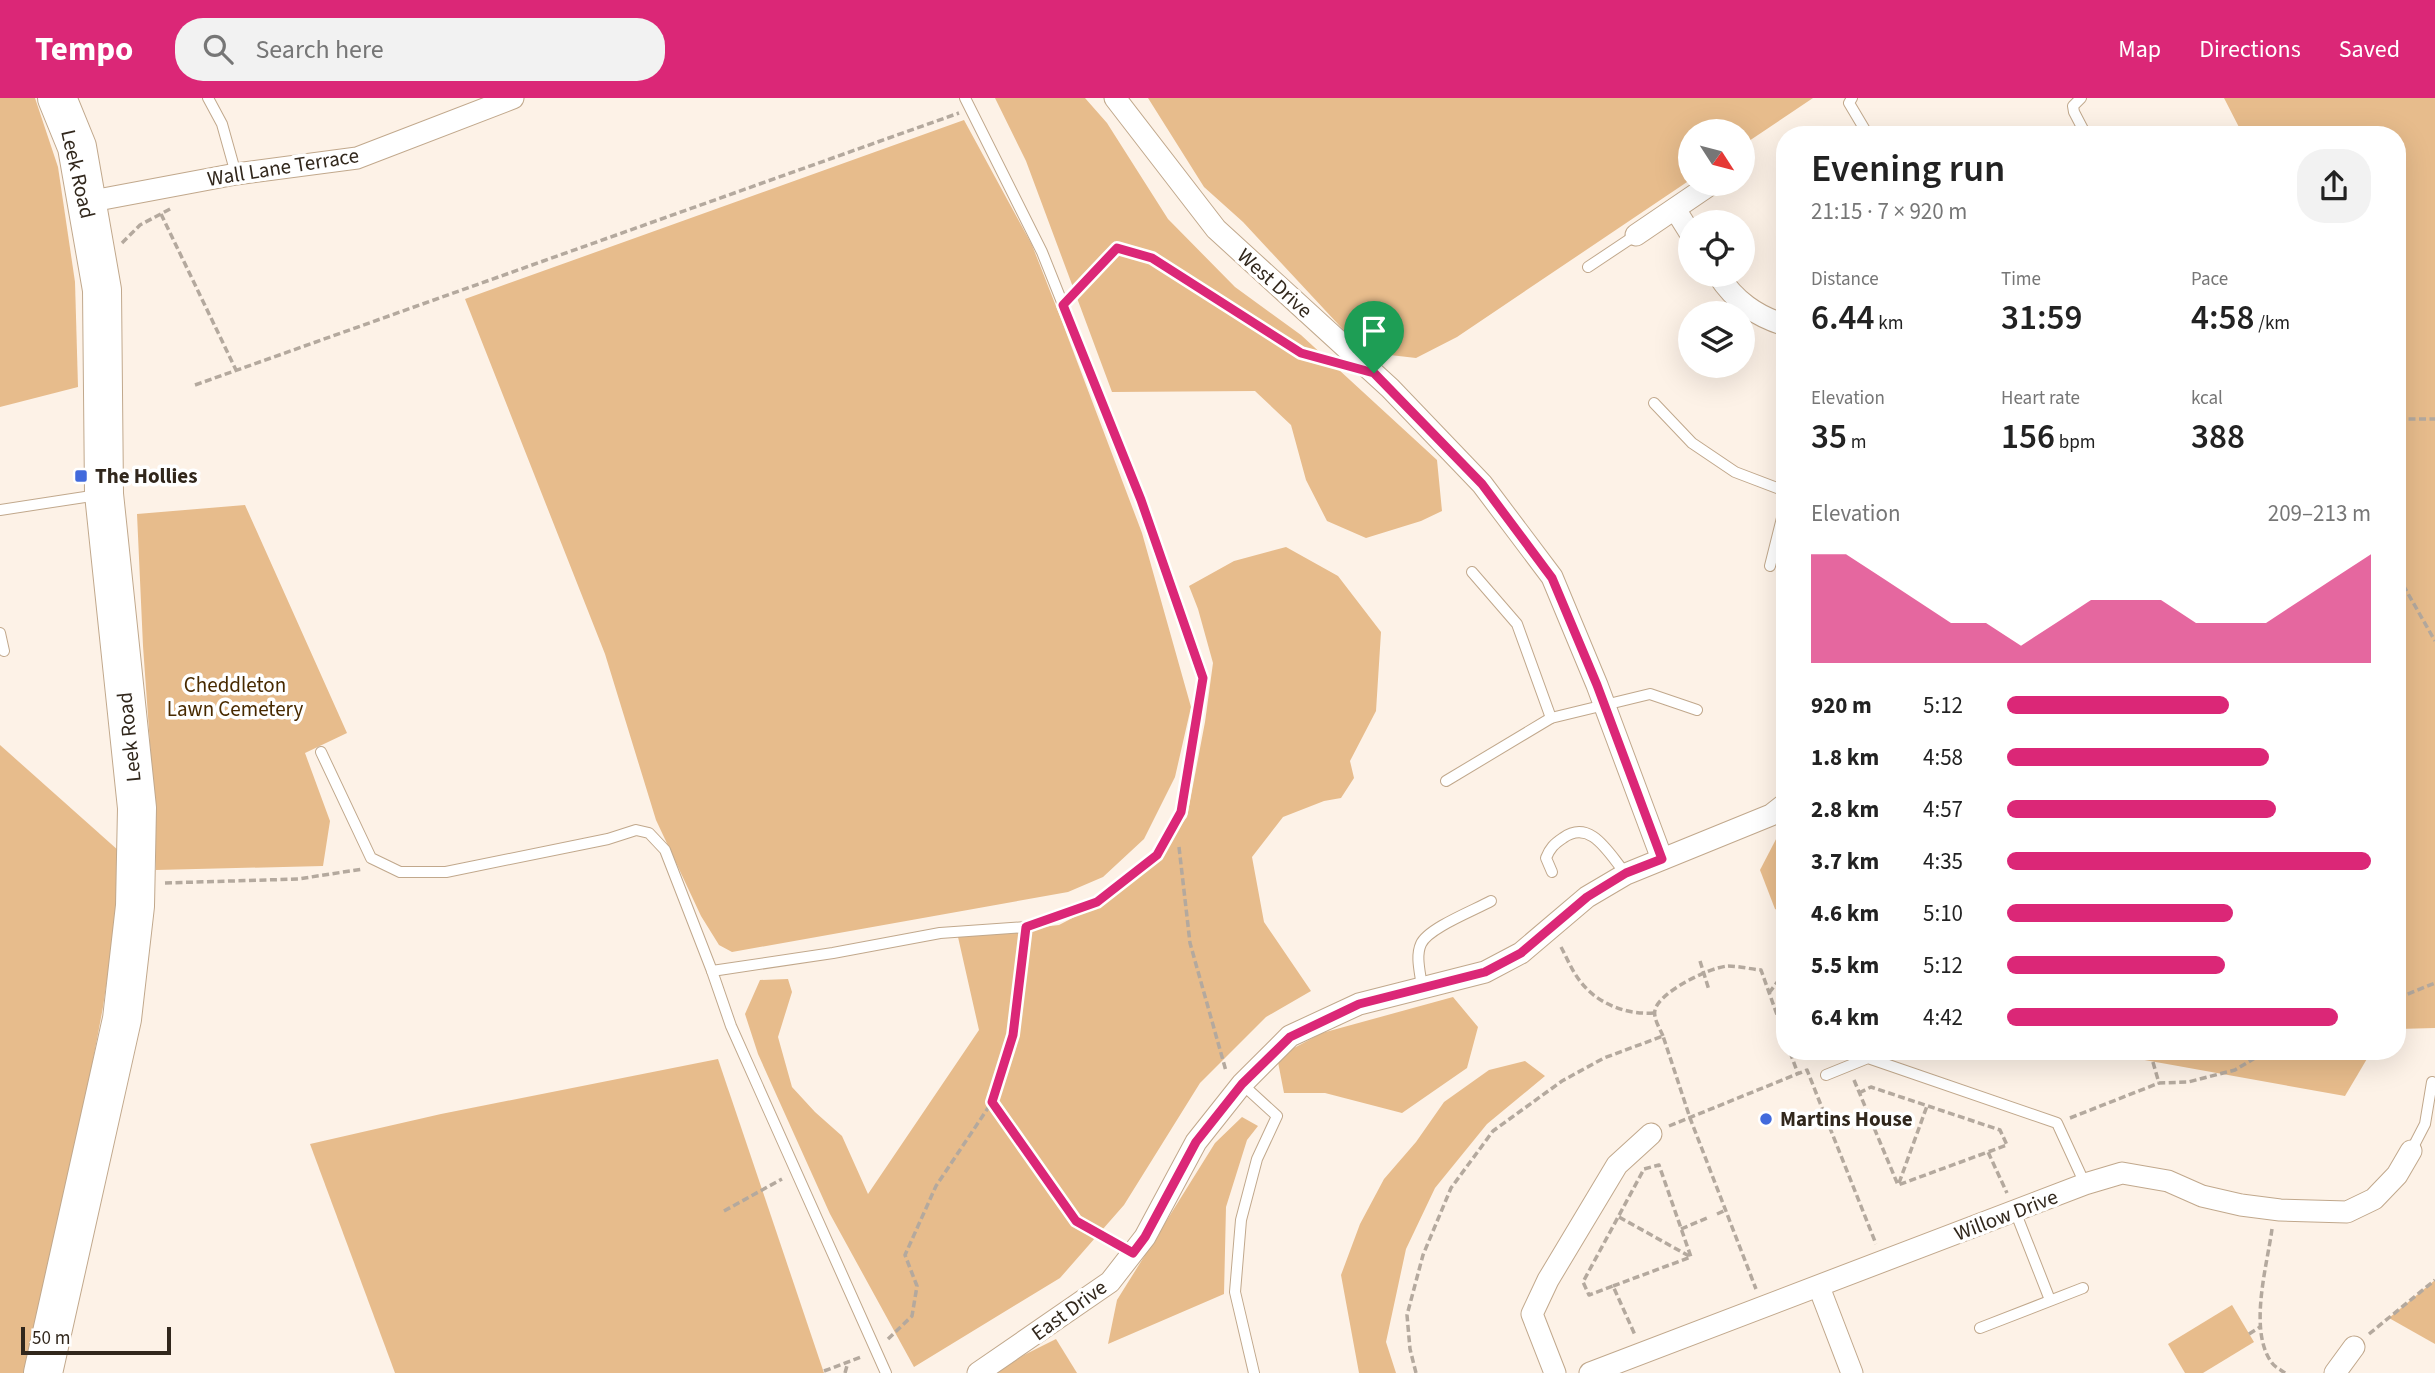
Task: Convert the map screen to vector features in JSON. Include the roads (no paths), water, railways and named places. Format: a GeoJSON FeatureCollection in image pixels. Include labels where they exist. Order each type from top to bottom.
{"type":"FeatureCollection","features":[{"type":"Feature","properties":{"kind":"highway","name":"Leek Road"},"geometry":{"type":"LineString","coordinates":[[43,1373],[122,1019],[135,884],[137,808],[104,494],[102,290],[77,147],[57,98]]}},
{"type":"Feature","properties":{"kind":"street","name":"Wall Lane Terrace"},"geometry":{"type":"LineString","coordinates":[[87,202],[236,174],[357,158],[513,98]]}},
{"type":"Feature","properties":{"kind":"street","name":"West Drive"},"geometry":{"type":"LineString","coordinates":[[1115,98],[1216,229],[1390,388],[1482,484],[1552,578],[1605,707],[1662,859]]}},
{"type":"Feature","properties":{"kind":"street"},"geometry":{"type":"LineString","coordinates":[[1636,234],[1694,196]]}},
{"type":"Feature","properties":{"kind":"street"},"geometry":{"type":"LineString","coordinates":[[1675,209],[1678,214]]}},
{"type":"Feature","properties":{"kind":"street"},"geometry":{"type":"LineString","coordinates":[[1728,287],[1746,308],[1776,322]]}},
{"type":"Feature","properties":{"kind":"street","name":"East Drive"},"geometry":{"type":"LineString","coordinates":[[978,1373],[1110,1282],[1145,1237],[1196,1142],[1237,1090],[1290,1037],[1359,1004],[1485,972],[1521,953],[1587,897],[1626,873],[1776,811]]}},
{"type":"Feature","properties":{"kind":"street"},"geometry":{"type":"LineString","coordinates":[[1555,1373],[1532,1314],[1548,1280],[1617,1165],[1651,1134]]}},
{"type":"Feature","properties":{"kind":"street","name":"Willow Drive"},"geometry":{"type":"LineString","coordinates":[[1590,1373],[2085,1184],[2122,1173],[2168,1181],[2202,1196],[2241,1205],[2275,1210],[2347,1212],[2374,1199],[2397,1175],[2411,1151]]}},
{"type":"Feature","properties":{"kind":"street"},"geometry":{"type":"LineString","coordinates":[[1819,1286],[1852,1373]]}},
{"type":"Feature","properties":{"kind":"street"},"geometry":{"type":"LineString","coordinates":[[2335,1373],[2354,1347]]}},
{"type":"Feature","properties":{"kind":"lane"},"geometry":{"type":"LineString","coordinates":[[208,98],[222,124],[236,174]]}},
{"type":"Feature","properties":{"kind":"lane"},"geometry":{"type":"LineString","coordinates":[[712,971],[833,953],[940,933],[1026,927],[1097,902],[1157,855],[1176,820],[1183,799],[1203,678],[1141,500],[1042,252],[965,98]]}},
{"type":"Feature","properties":{"kind":"lane"},"geometry":{"type":"LineString","coordinates":[[1852,98],[1849,103],[1863,126]]}},
{"type":"Feature","properties":{"kind":"lane"},"geometry":{"type":"LineString","coordinates":[[2081,98],[2074,106],[2074,112],[2081,126]]}},
{"type":"Feature","properties":{"kind":"lane"},"geometry":{"type":"LineString","coordinates":[[1588,267],[1636,234]]}},
{"type":"Feature","properties":{"kind":"lane"},"geometry":{"type":"LineString","coordinates":[[1654,402],[1692,443],[1735,472],[1776,488]]}},
{"type":"Feature","properties":{"kind":"lane"},"geometry":{"type":"LineString","coordinates":[[0,510],[104,494]]}},
{"type":"Feature","properties":{"kind":"lane"},"geometry":{"type":"LineString","coordinates":[[1770,566],[1776,542]]}},
{"type":"Feature","properties":{"kind":"lane"},"geometry":{"type":"LineString","coordinates":[[1472,572],[1517,624],[1551,718]]}},
{"type":"Feature","properties":{"kind":"lane"},"geometry":{"type":"LineString","coordinates":[[0,633],[4,651]]}},
{"type":"Feature","properties":{"kind":"lane"},"geometry":{"type":"LineString","coordinates":[[1446,781],[1551,718],[1650,694],[1697,710]]}},
{"type":"Feature","properties":{"kind":"lane"},"geometry":{"type":"LineString","coordinates":[[321,752],[371,858],[400,872],[446,872],[608,839],[636,830],[649,833],[665,850],[731,1026],[886,1373]]}},
{"type":"Feature","properties":{"kind":"lane"},"geometry":{"type":"LineString","coordinates":[[1552,872],[1546,858],[1551,846],[1570,833],[1582,830],[1593,835],[1626,873]]}},
{"type":"Feature","properties":{"kind":"lane"},"geometry":{"type":"LineString","coordinates":[[1422,988],[1418,956],[1421,943],[1432,933],[1491,901]]}},
{"type":"Feature","properties":{"kind":"lane"},"geometry":{"type":"LineString","coordinates":[[1826,1075],[1863,1060]]}},
{"type":"Feature","properties":{"kind":"lane"},"geometry":{"type":"LineString","coordinates":[[1874,1060],[2057,1123],[2085,1184]]}},
{"type":"Feature","properties":{"kind":"lane"},"geometry":{"type":"LineString","coordinates":[[2411,1151],[2425,1124],[2432,1082]]}},
{"type":"Feature","properties":{"kind":"lane"},"geometry":{"type":"LineString","coordinates":[[1237,1090],[1277,1116],[1257,1159],[1241,1220],[1235,1292],[1254,1373]]}},
{"type":"Feature","properties":{"kind":"lane"},"geometry":{"type":"LineString","coordinates":[[2015,1211],[2050,1300]]}},
{"type":"Feature","properties":{"kind":"lane"},"geometry":{"type":"LineString","coordinates":[[1980,1328],[2083,1289]]}},
{"type":"Feature","properties":{"kind":"place","name":"The Hollies"},"geometry":{"type":"Point","coordinates":[81,476]}},
{"type":"Feature","properties":{"kind":"place","name":"Martins House"},"geometry":{"type":"Point","coordinates":[1766,1119]}},
{"type":"Feature","properties":{"kind":"park label","name":"Cheddleton Lawn Cemetery"},"geometry":{"type":"Point","coordinates":[235,697]}}]}
